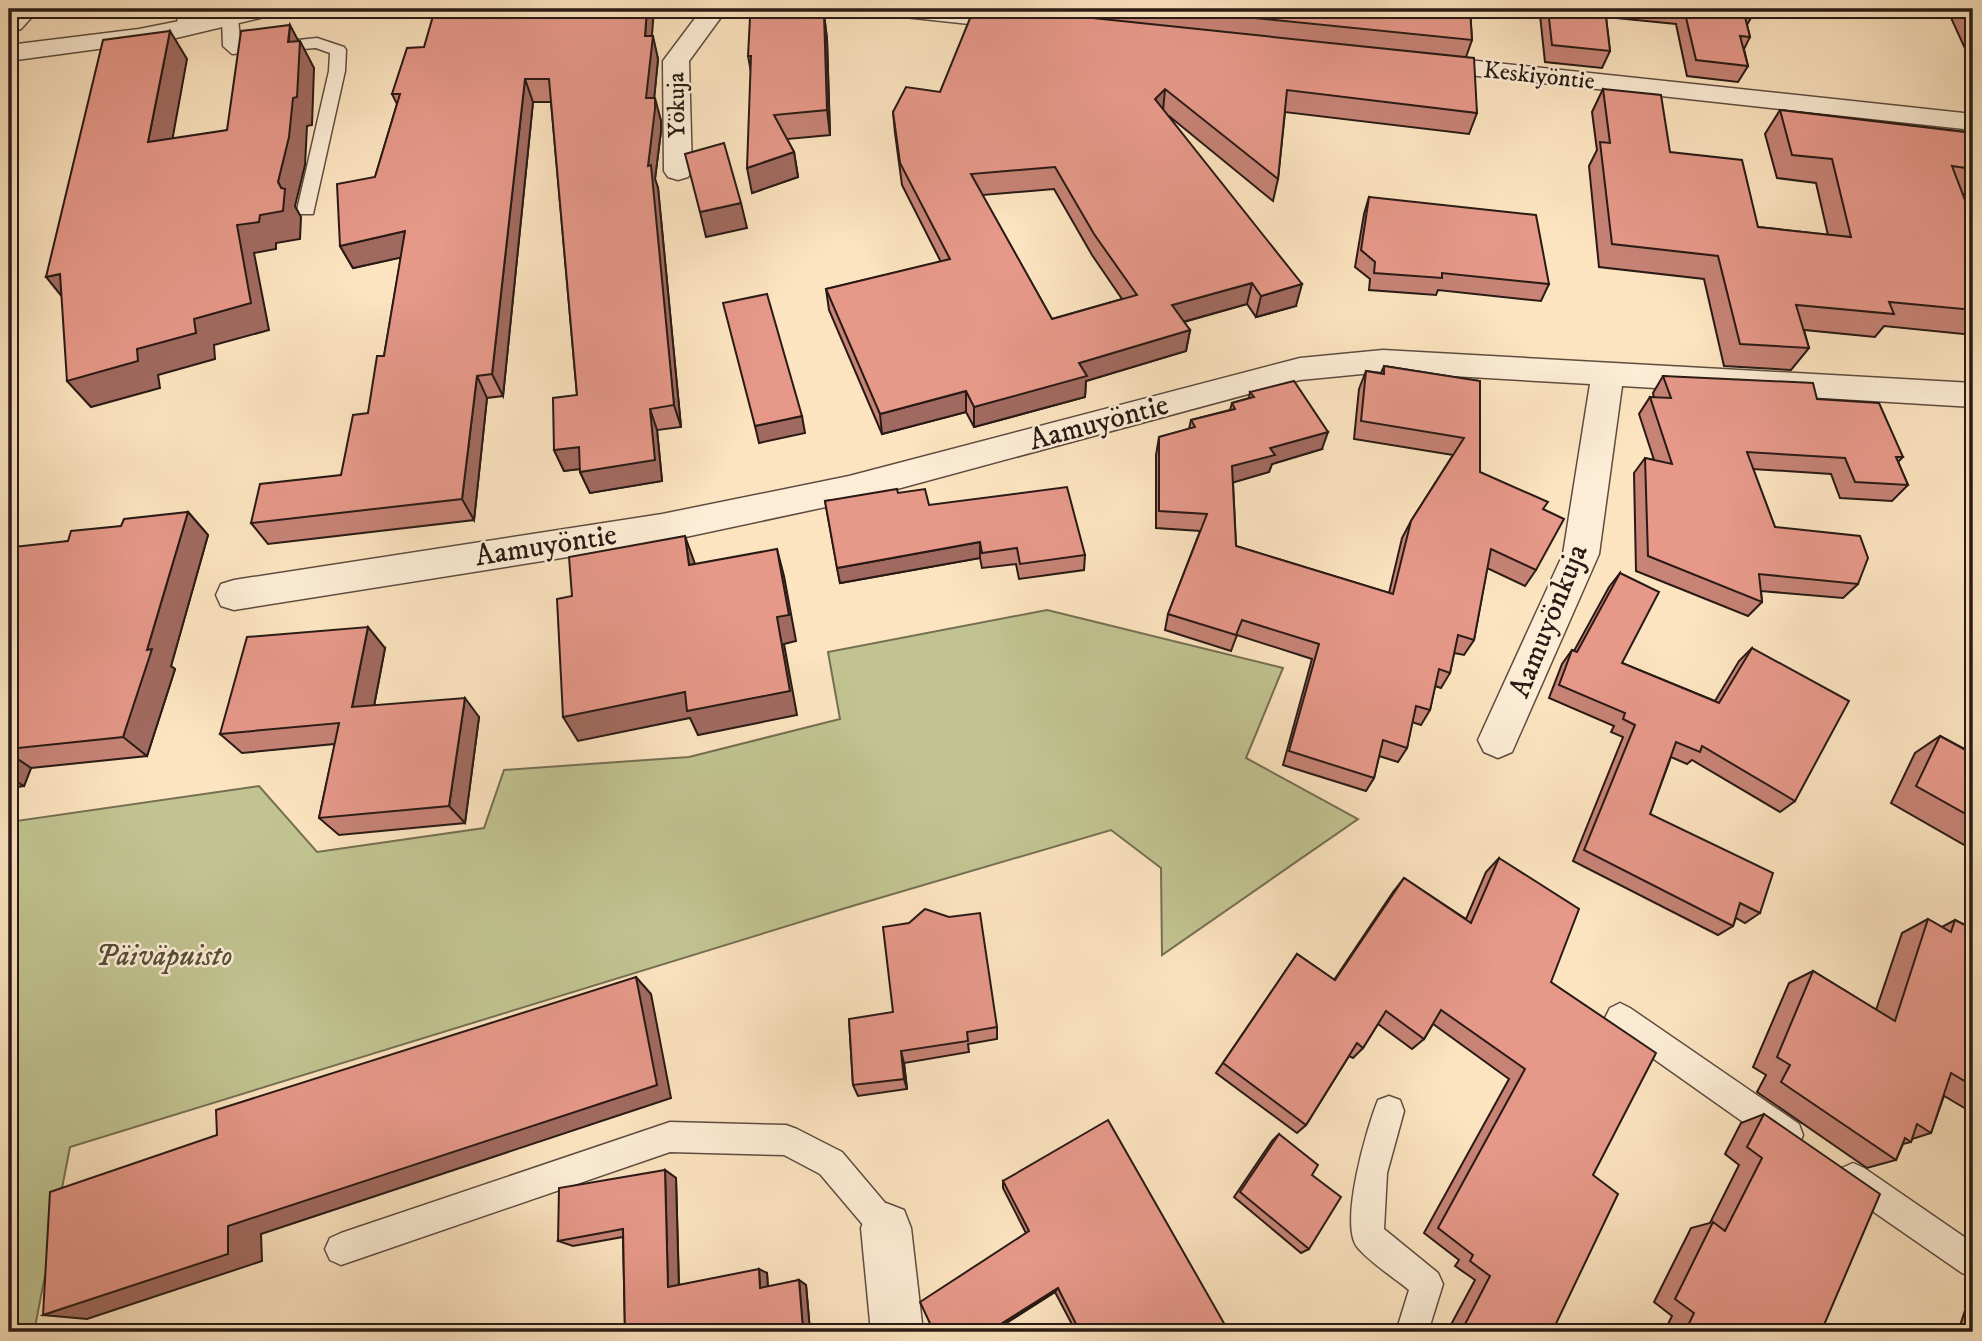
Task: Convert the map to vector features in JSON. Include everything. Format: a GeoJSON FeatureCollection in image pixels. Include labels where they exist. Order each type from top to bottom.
{"type":"FeatureCollection","features":[{"type":"Feature","properties":{"kind":"street"},"geometry":{"type":"LineString","coordinates":[[9,53],[185,19],[230,20],[268,9]]}},
{"type":"Feature","properties":{"kind":"street","name":"Yökuja"},"geometry":{"type":"LineString","coordinates":[[678,171],[676,61],[715,9]]}},
{"type":"Feature","properties":{"kind":"street"},"geometry":{"type":"LineString","coordinates":[[895,9],[1052,25]]}},
{"type":"Feature","properties":{"kind":"street","name":"Keskiyöntie"},"geometry":{"type":"LineString","coordinates":[[1391,60],[1973,122]]}},
{"type":"Feature","properties":{"kind":"street","name":"Aamuyöntie"},"geometry":{"type":"LineString","coordinates":[[234,596],[662,528],[849,489],[1300,369],[1340,363],[1383,362],[1973,395]]}},
{"type":"Feature","properties":{"kind":"street","name":"Aamuyönkuja"},"geometry":{"type":"LineString","coordinates":[[1498,740],[1581,554],[1608,374]]}},
{"type":"Feature","properties":{"kind":"street"},"geometry":{"type":"LineString","coordinates":[[887,1227],[897,1332]]}},
{"type":"Feature","properties":{"kind":"lane"},"geometry":{"type":"LineString","coordinates":[[9,27],[15,26],[31,9]]}},
{"type":"Feature","properties":{"kind":"lane"},"geometry":{"type":"LineString","coordinates":[[230,20],[231,47],[238,51],[317,43],[338,50],[337,71],[306,209]]}},
{"type":"Feature","properties":{"kind":"lane"},"geometry":{"type":"LineString","coordinates":[[1620,1018],[1973,1262]]}},
{"type":"Feature","properties":{"kind":"lane"},"geometry":{"type":"LineString","coordinates":[[1389,1111],[1371,1173],[1368,1236],[1427,1284],[1412,1332]]}},
{"type":"Feature","properties":{"kind":"lane"},"geometry":{"type":"LineString","coordinates":[[341,1249],[670,1137],[786,1140],[831,1163],[887,1227]]}},
{"type":"Feature","properties":{"kind":"green space","name":"Päiväpuisto"},"geometry":{"type":"Polygon","coordinates":[[[1047,610],[1283,668],[1246,758],[1358,819],[1162,955],[1161,868],[1111,830],[849,907],[70,1147],[34,1332],[9,1332],[9,822],[259,786],[317,852],[484,828],[504,770],[689,757],[840,719],[828,652],[1047,610]]]}},
{"type":"Feature","properties":{"kind":"building"},"geometry":{"type":"Polygon","coordinates":[[[435,9],[647,9],[645,36],[653,36],[646,98],[655,98],[648,166],[651,165],[674,405],[650,409],[655,460],[580,472],[579,447],[554,450],[553,398],[577,395],[549,79],[525,79],[492,374],[477,376],[462,499],[251,523],[260,484],[341,475],[353,415],[368,413],[377,356],[384,356],[405,231],[340,246],[337,184],[375,177],[400,94],[392,94],[407,48],[424,47],[435,9]]]}},
{"type":"Feature","properties":{"kind":"building"},"geometry":{"type":"Polygon","coordinates":[[[1006,9],[1474,58],[1477,113],[1287,90],[1278,179],[1165,89],[1155,99],[1302,284],[1261,296],[1252,283],[1172,305],[1190,330],[1079,363],[1087,376],[974,407],[966,391],[880,414],[826,289],[950,259],[900,163],[893,112],[906,87],[940,92],[973,11],[1006,9]],[[1055,167],[971,174],[1052,319],[1137,295],[1094,234],[1055,167]]]}},
{"type":"Feature","properties":{"kind":"building"},"geometry":{"type":"Polygon","coordinates":[[[1166,9],[1470,9],[1472,40],[1166,9]]]}},
{"type":"Feature","properties":{"kind":"building"},"geometry":{"type":"Polygon","coordinates":[[[1548,9],[1605,9],[1610,51],[1552,45],[1548,9]]]}},
{"type":"Feature","properties":{"kind":"building"},"geometry":{"type":"Polygon","coordinates":[[[1684,9],[1752,9],[1753,14],[1744,13],[1750,37],[1740,36],[1748,66],[1696,60],[1684,9]]]}},
{"type":"Feature","properties":{"kind":"building"},"geometry":{"type":"Polygon","coordinates":[[[824,14],[827,110],[774,115],[794,152],[747,168],[750,18],[824,14]]]}},
{"type":"Feature","properties":{"kind":"building"},"geometry":{"type":"Polygon","coordinates":[[[290,25],[288,42],[300,41],[297,97],[293,98],[289,137],[278,182],[281,188],[285,189],[283,211],[260,215],[259,222],[237,225],[251,303],[194,319],[196,333],[137,349],[138,361],[67,381],[60,274],[46,277],[103,40],[170,31],[148,142],[227,130],[241,31],[290,25]]]}},
{"type":"Feature","properties":{"kind":"building"},"geometry":{"type":"Polygon","coordinates":[[[1603,89],[1661,95],[1670,152],[1742,160],[1758,227],[1851,237],[1832,159],[1792,155],[1780,110],[1973,133],[1973,169],[1952,166],[1973,221],[1973,310],[1889,302],[1894,314],[1796,305],[1809,348],[1740,344],[1718,256],[1612,244],[1600,142],[1610,143],[1603,89]]]}},
{"type":"Feature","properties":{"kind":"building"},"geometry":{"type":"Polygon","coordinates":[[[724,143],[741,203],[700,212],[685,154],[724,143]]]}},
{"type":"Feature","properties":{"kind":"building"},"geometry":{"type":"Polygon","coordinates":[[[1369,197],[1536,215],[1549,284],[1442,273],[1442,278],[1374,273],[1375,262],[1361,250],[1369,197]]]}},
{"type":"Feature","properties":{"kind":"building"},"geometry":{"type":"Polygon","coordinates":[[[767,294],[802,416],[755,426],[723,303],[767,294]]]}},
{"type":"Feature","properties":{"kind":"building"},"geometry":{"type":"Polygon","coordinates":[[[1384,366],[1480,381],[1480,472],[1548,502],[1543,509],[1564,519],[1536,570],[1491,549],[1474,640],[1458,635],[1450,673],[1439,669],[1430,710],[1416,706],[1407,748],[1383,740],[1374,778],[1289,751],[1319,644],[1242,620],[1236,635],[1168,614],[1207,514],[1159,511],[1159,437],[1195,427],[1191,420],[1235,409],[1232,403],[1254,397],[1250,392],[1294,381],[1328,432],[1270,448],[1275,455],[1232,466],[1236,546],[1393,594],[1411,521],[1464,438],[1361,421],[1366,371],[1384,374],[1384,366]]]}},
{"type":"Feature","properties":{"kind":"building"},"geometry":{"type":"Polygon","coordinates":[[[1663,376],[1813,383],[1817,399],[1879,403],[1903,457],[1896,457],[1908,485],[1855,482],[1845,458],[1747,452],[1775,527],[1860,536],[1868,558],[1858,584],[1759,574],[1762,602],[1648,556],[1645,458],[1672,464],[1650,397],[1671,398],[1663,376]]]}},
{"type":"Feature","properties":{"kind":"building"},"geometry":{"type":"Polygon","coordinates":[[[1067,487],[1085,555],[1020,564],[1017,548],[982,553],[980,542],[837,568],[825,501],[897,489],[898,493],[925,489],[929,505],[1067,487]]]}},
{"type":"Feature","properties":{"kind":"building"},"geometry":{"type":"Polygon","coordinates":[[[188,512],[147,650],[152,649],[123,737],[9,749],[9,554],[14,547],[68,541],[71,531],[121,526],[124,519],[188,512]]]}},
{"type":"Feature","properties":{"kind":"building"},"geometry":{"type":"Polygon","coordinates":[[[685,536],[689,565],[777,549],[789,615],[777,617],[790,691],[687,711],[685,692],[563,717],[557,599],[572,596],[569,557],[685,536]]]}},
{"type":"Feature","properties":{"kind":"building"},"geometry":{"type":"Polygon","coordinates":[[[1620,573],[1659,592],[1622,663],[1719,703],[1752,648],[1849,701],[1795,801],[1702,746],[1700,752],[1676,742],[1650,814],[1773,873],[1760,913],[1740,903],[1733,926],[1584,850],[1635,725],[1623,719],[1625,713],[1559,685],[1572,650],[1577,652],[1620,573]]]}},
{"type":"Feature","properties":{"kind":"building"},"geometry":{"type":"Polygon","coordinates":[[[368,627],[352,707],[465,698],[449,806],[319,818],[339,723],[220,734],[247,637],[368,627]]]}},
{"type":"Feature","properties":{"kind":"building"},"geometry":{"type":"Polygon","coordinates":[[[1940,736],[1973,754],[1973,818],[1916,786],[1940,736]]]}},
{"type":"Feature","properties":{"kind":"building"},"geometry":{"type":"Polygon","coordinates":[[[1499,858],[1579,909],[1551,982],[1656,1053],[1593,1175],[1618,1194],[1552,1332],[1461,1332],[1490,1276],[1470,1261],[1473,1255],[1438,1228],[1525,1069],[1441,1010],[1424,1039],[1386,1011],[1363,1048],[1357,1043],[1306,1125],[1223,1063],[1297,954],[1335,980],[1404,878],[1471,923],[1499,858]]]}},
{"type":"Feature","properties":{"kind":"building"},"geometry":{"type":"Polygon","coordinates":[[[925,909],[949,917],[980,913],[997,1027],[967,1032],[968,1041],[901,1051],[904,1079],[853,1085],[849,1019],[893,1012],[883,927],[909,923],[925,909]]]}},
{"type":"Feature","properties":{"kind":"building"},"geometry":{"type":"Polygon","coordinates":[[[1928,919],[1951,932],[1955,920],[1973,929],[1973,1086],[1951,1073],[1931,1133],[1917,1124],[1911,1142],[1905,1138],[1896,1160],[1781,1082],[1790,1065],[1777,1057],[1813,971],[1895,1021],[1928,919]]]}},
{"type":"Feature","properties":{"kind":"building"},"geometry":{"type":"Polygon","coordinates":[[[636,977],[657,1085],[228,1226],[228,1254],[43,1315],[50,1192],[217,1135],[216,1110],[636,977]]]}},
{"type":"Feature","properties":{"kind":"building"},"geometry":{"type":"Polygon","coordinates":[[[1764,1114],[1880,1194],[1821,1332],[1685,1332],[1694,1313],[1675,1299],[1713,1222],[1725,1231],[1762,1158],[1747,1147],[1764,1114]]]}},
{"type":"Feature","properties":{"kind":"building"},"geometry":{"type":"Polygon","coordinates":[[[1108,1120],[1229,1332],[1080,1332],[1058,1288],[988,1332],[934,1332],[920,1302],[1029,1231],[1003,1181],[1108,1120]]]}},
{"type":"Feature","properties":{"kind":"building"},"geometry":{"type":"Polygon","coordinates":[[[1279,1134],[1318,1165],[1312,1175],[1341,1197],[1309,1249],[1240,1192],[1279,1134]]]}},
{"type":"Feature","properties":{"kind":"building"},"geometry":{"type":"Polygon","coordinates":[[[665,1170],[668,1287],[759,1269],[760,1288],[799,1280],[803,1329],[799,1332],[625,1332],[623,1229],[558,1241],[559,1188],[665,1170]]]}}]}
